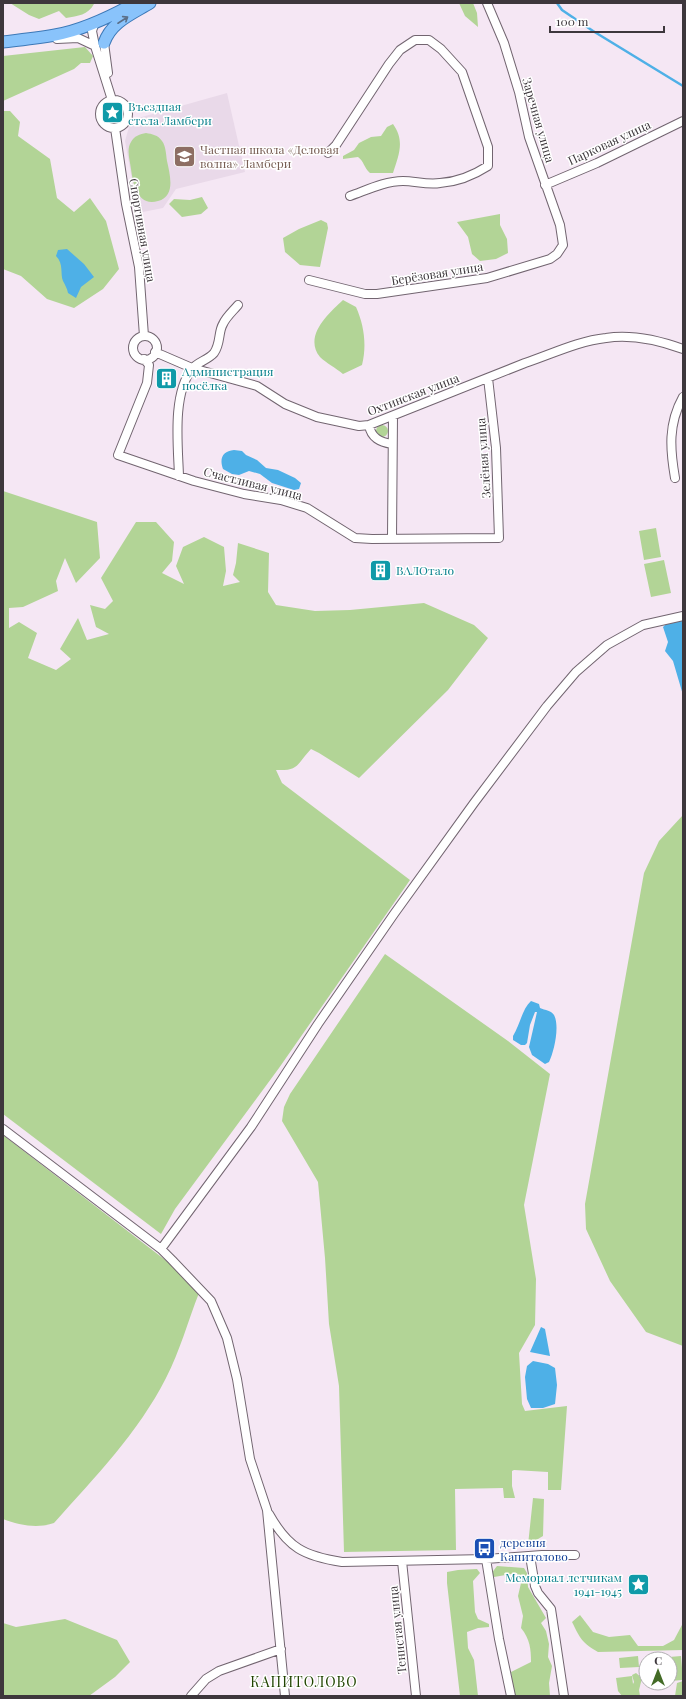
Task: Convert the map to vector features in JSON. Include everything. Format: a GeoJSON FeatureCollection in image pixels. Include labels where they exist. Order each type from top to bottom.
{"type":"FeatureCollection","features":[{"type":"Feature","properties":{"kind":"main road"},"geometry":{"type":"LineString","coordinates":[[3,42],[42,37],[77,29],[135,3]]}},
{"type":"Feature","properties":{"kind":"main road"},"geometry":{"type":"LineString","coordinates":[[100,45],[114,26],[150,3]]}},
{"type":"Feature","properties":{"kind":"main road"},"geometry":{"type":"LineString","coordinates":[[95,22],[102,29],[100,45]]}},
{"type":"Feature","properties":{"kind":"street","name":"Заречная улица"},"geometry":{"type":"LineString","coordinates":[[487,3],[504,43],[519,92],[530,137],[545,185],[560,225],[563,245]]}},
{"type":"Feature","properties":{"kind":"street"},"geometry":{"type":"LineString","coordinates":[[42,37],[55,39],[78,38],[100,45],[111,96],[101,107],[99,114],[101,122],[107,127],[115,128],[121,126],[126,121],[128,114],[126,108],[121,102],[111,96]]}},
{"type":"Feature","properties":{"kind":"street"},"geometry":{"type":"LineString","coordinates":[[328,153],[336,145],[388,64],[400,50],[415,40],[429,40],[441,49],[462,72],[488,147],[488,166],[476,174],[439,184],[403,180],[389,182],[350,196]]}},
{"type":"Feature","properties":{"kind":"street","name":"Парковая улица"},"geometry":{"type":"LineString","coordinates":[[545,185],[597,163],[683,121]]}},
{"type":"Feature","properties":{"kind":"street","name":"Спортивная улица"},"geometry":{"type":"LineString","coordinates":[[115,128],[126,204],[139,267],[144,336]]}},
{"type":"Feature","properties":{"kind":"street","name":"Берёзовая улица"},"geometry":{"type":"LineString","coordinates":[[309,280],[365,294],[377,294],[488,278],[550,259],[557,254],[563,245]]}},
{"type":"Feature","properties":{"kind":"street"},"geometry":{"type":"LineString","coordinates":[[179,476],[178,412],[182,390],[192,368],[207,360],[215,352],[220,339],[222,325],[238,305]]}},
{"type":"Feature","properties":{"kind":"street"},"geometry":{"type":"LineString","coordinates":[[144,336],[153,339],[156,344],[156,352],[150,358],[144,360],[139,358],[133,349],[134,343],[137,338],[144,336]]}},
{"type":"Feature","properties":{"kind":"street","name":"Охтинская улица"},"geometry":{"type":"LineString","coordinates":[[156,352],[192,368],[257,386],[285,404],[317,417],[346,424],[369,425],[584,342],[626,336],[650,339],[683,349]]}},
{"type":"Feature","properties":{"kind":"street","name":"Счастливая улица"},"geometry":{"type":"LineString","coordinates":[[144,360],[149,365],[147,383],[118,455],[179,476],[244,494],[280,500],[307,508],[355,538],[499,538]]}},
{"type":"Feature","properties":{"kind":"street","name":"Зелёная улица"},"geometry":{"type":"LineString","coordinates":[[488,378],[496,448],[499,538]]}},
{"type":"Feature","properties":{"kind":"street"},"geometry":{"type":"LineString","coordinates":[[675,478],[671,438],[675,417],[683,397]]}},
{"type":"Feature","properties":{"kind":"street"},"geometry":{"type":"LineString","coordinates":[[392,538],[393,416]]}},
{"type":"Feature","properties":{"kind":"street"},"geometry":{"type":"LineString","coordinates":[[369,425],[370,431],[374,438],[392,444]]}},
{"type":"Feature","properties":{"kind":"street"},"geometry":{"type":"LineString","coordinates":[[160,1249],[251,1127],[318,1024],[394,914],[474,803],[547,706],[576,672],[607,645],[643,625],[683,616]]}},
{"type":"Feature","properties":{"kind":"street"},"geometry":{"type":"LineString","coordinates":[[3,1129],[160,1249],[211,1301],[227,1338],[237,1379],[250,1459],[267,1510],[276,1526],[289,1542],[303,1552],[322,1559],[342,1562],[486,1559],[575,1555]]}},
{"type":"Feature","properties":{"kind":"street"},"geometry":{"type":"LineString","coordinates":[[267,1510],[285,1696]]}},
{"type":"Feature","properties":{"kind":"street"},"geometry":{"type":"LineString","coordinates":[[530,1556],[535,1586],[538,1593],[551,1609],[564,1696]]}},
{"type":"Feature","properties":{"kind":"street"},"geometry":{"type":"LineString","coordinates":[[486,1559],[499,1639],[511,1696]]}},
{"type":"Feature","properties":{"kind":"street","name":"Тенистая улица"},"geometry":{"type":"LineString","coordinates":[[402,1561],[416,1696]]}},
{"type":"Feature","properties":{"kind":"street"},"geometry":{"type":"LineString","coordinates":[[191,1696],[206,1679],[219,1671],[281,1649]]}},
{"type":"Feature","properties":{"kind":"shaded area","name":"Частная школа «Деловая волна» Ламбери"},"geometry":{"type":"Polygon","coordinates":[[[227,93],[245,172],[176,189],[163,208],[138,213],[125,141],[131,120],[227,93]]]}},
{"type":"Feature","properties":{"kind":"green space"},"geometry":{"type":"Polygon","coordinates":[[[10,3],[94,4],[89,11],[79,16],[66,18],[59,11],[39,19],[29,15],[10,3]]]}},
{"type":"Feature","properties":{"kind":"green space"},"geometry":{"type":"Polygon","coordinates":[[[459,3],[473,3],[477,13],[478,27],[465,16],[459,3]]]}},
{"type":"Feature","properties":{"kind":"green space"},"geometry":{"type":"Polygon","coordinates":[[[85,47],[93,56],[90,63],[81,63],[74,69],[3,101],[3,56],[85,47]]]}},
{"type":"Feature","properties":{"kind":"green space"},"geometry":{"type":"Polygon","coordinates":[[[3,111],[10,111],[20,122],[18,136],[50,159],[57,198],[74,212],[90,198],[106,221],[119,269],[103,289],[74,308],[47,299],[21,276],[3,269],[3,111]]]}},
{"type":"Feature","properties":{"kind":"green space"},"geometry":{"type":"Polygon","coordinates":[[[393,124],[399,136],[400,148],[393,173],[370,173],[366,169],[362,160],[358,157],[343,159],[343,156],[354,150],[359,143],[371,137],[381,136],[387,127],[393,124]]]}},
{"type":"Feature","properties":{"kind":"green space"},"geometry":{"type":"Polygon","coordinates":[[[146,133],[157,136],[163,143],[166,151],[170,178],[170,190],[167,195],[158,201],[151,202],[145,200],[137,192],[133,181],[129,155],[129,148],[132,140],[137,136],[146,133]]]}},
{"type":"Feature","properties":{"kind":"green space"},"geometry":{"type":"Polygon","coordinates":[[[202,197],[208,208],[201,214],[182,217],[169,204],[174,199],[190,200],[202,197]]]}},
{"type":"Feature","properties":{"kind":"green space"},"geometry":{"type":"Polygon","coordinates":[[[500,214],[500,225],[507,239],[508,253],[496,259],[480,261],[472,254],[468,237],[457,222],[500,214]]]}},
{"type":"Feature","properties":{"kind":"green space"},"geometry":{"type":"Polygon","coordinates":[[[321,220],[327,223],[328,228],[320,267],[300,265],[285,252],[283,238],[299,229],[321,220]]]}},
{"type":"Feature","properties":{"kind":"green space"},"geometry":{"type":"Polygon","coordinates":[[[343,300],[356,307],[363,328],[364,358],[362,365],[343,374],[320,357],[314,341],[316,333],[325,318],[343,300]]]}},
{"type":"Feature","properties":{"kind":"green space"},"geometry":{"type":"Polygon","coordinates":[[[380,425],[384,425],[388,431],[384,437],[380,437],[376,433],[376,429],[380,425]]]}},
{"type":"Feature","properties":{"kind":"green space"},"geometry":{"type":"Polygon","coordinates":[[[3,491],[97,522],[100,558],[76,583],[65,558],[56,581],[58,591],[23,607],[9,608],[9,628],[19,622],[37,633],[28,658],[56,670],[71,659],[60,649],[78,618],[87,640],[109,634],[96,627],[90,605],[105,609],[113,601],[101,578],[136,522],[156,522],[174,542],[172,561],[162,573],[184,584],[176,566],[183,547],[204,537],[224,547],[226,571],[223,586],[240,582],[233,575],[238,543],[269,553],[268,592],[276,605],[315,611],[350,610],[424,603],[474,625],[488,638],[448,690],[359,778],[311,749],[293,768],[276,770],[282,783],[410,880],[279,1068],[175,1209],[161,1234],[3,1114],[3,491]]]}},
{"type":"Feature","properties":{"kind":"green space"},"geometry":{"type":"Polygon","coordinates":[[[656,528],[661,557],[644,560],[639,531],[656,528]]]}},
{"type":"Feature","properties":{"kind":"green space"},"geometry":{"type":"Polygon","coordinates":[[[664,560],[671,593],[651,597],[644,564],[664,560]]]}},
{"type":"Feature","properties":{"kind":"green space"},"geometry":{"type":"Polygon","coordinates":[[[683,815],[683,1346],[646,1332],[610,1281],[586,1229],[585,1204],[644,873],[659,841],[683,815]]]}},
{"type":"Feature","properties":{"kind":"green space"},"geometry":{"type":"Polygon","coordinates":[[[385,954],[508,1041],[550,1074],[524,1205],[536,1279],[535,1325],[519,1353],[522,1404],[525,1411],[567,1406],[561,1490],[548,1490],[548,1472],[514,1470],[512,1471],[512,1486],[515,1498],[504,1498],[503,1488],[455,1489],[456,1550],[344,1552],[339,1386],[329,1324],[318,1182],[282,1121],[284,1107],[290,1094],[385,954]]]}},
{"type":"Feature","properties":{"kind":"green space"},"geometry":{"type":"Polygon","coordinates":[[[3,1135],[173,1266],[172,1268],[175,1266],[199,1293],[180,1347],[155,1398],[115,1454],[54,1523],[41,1526],[15,1523],[3,1519],[3,1135]]]}},
{"type":"Feature","properties":{"kind":"green space"},"geometry":{"type":"Polygon","coordinates":[[[533,1498],[544,1499],[543,1536],[528,1545],[533,1498]]]}},
{"type":"Feature","properties":{"kind":"green space"},"geometry":{"type":"Polygon","coordinates":[[[497,1566],[524,1568],[527,1573],[528,1587],[546,1618],[541,1623],[546,1631],[549,1644],[548,1657],[552,1666],[549,1683],[550,1696],[514,1696],[511,1672],[531,1662],[530,1648],[528,1640],[521,1628],[523,1616],[518,1596],[521,1583],[517,1573],[494,1577],[491,1574],[497,1566]]]}},
{"type":"Feature","properties":{"kind":"green space"},"geometry":{"type":"Polygon","coordinates":[[[477,1569],[480,1573],[473,1581],[475,1612],[478,1619],[489,1624],[489,1627],[478,1628],[467,1632],[468,1648],[474,1660],[478,1696],[460,1696],[447,1572],[477,1569]]]}},
{"type":"Feature","properties":{"kind":"green space"},"geometry":{"type":"Polygon","coordinates":[[[580,1615],[593,1632],[609,1637],[630,1635],[638,1646],[663,1646],[674,1640],[683,1623],[683,1650],[598,1652],[582,1640],[572,1622],[580,1615]]]}},
{"type":"Feature","properties":{"kind":"green space"},"geometry":{"type":"Polygon","coordinates":[[[65,1619],[117,1640],[130,1662],[115,1677],[89,1696],[3,1696],[3,1623],[16,1627],[65,1619]]]}},
{"type":"Feature","properties":{"kind":"green space"},"geometry":{"type":"Polygon","coordinates":[[[638,1656],[638,1667],[620,1668],[619,1658],[638,1656]]]}},
{"type":"Feature","properties":{"kind":"green space"},"geometry":{"type":"Polygon","coordinates":[[[678,1656],[681,1656],[683,1680],[678,1680],[678,1656]]]}},
{"type":"Feature","properties":{"kind":"green space"},"geometry":{"type":"Polygon","coordinates":[[[636,1673],[638,1675],[638,1691],[640,1696],[622,1696],[618,1691],[616,1678],[632,1676],[633,1684],[634,1682],[632,1675],[636,1673]]]}},
{"type":"Feature","properties":{"kind":"green space"},"geometry":{"type":"Polygon","coordinates":[[[683,1681],[683,1696],[675,1696],[676,1691],[678,1691],[678,1683],[683,1681]]]}},
{"type":"Feature","properties":{"kind":"water"},"geometry":{"type":"Polygon","coordinates":[[[67,249],[84,264],[94,277],[81,287],[76,298],[68,293],[62,278],[60,262],[56,256],[58,250],[67,249]]]}},
{"type":"Feature","properties":{"kind":"water"},"geometry":{"type":"Polygon","coordinates":[[[234,450],[242,451],[246,455],[257,460],[266,468],[278,470],[295,478],[301,483],[299,489],[294,490],[272,483],[260,474],[249,471],[239,475],[232,474],[223,469],[221,462],[223,456],[227,452],[234,450]]]}},
{"type":"Feature","properties":{"kind":"water"},"geometry":{"type":"Polygon","coordinates":[[[683,619],[683,695],[673,661],[665,651],[668,642],[663,627],[666,624],[683,619]]]}},
{"type":"Feature","properties":{"kind":"water"},"geometry":{"type":"Polygon","coordinates":[[[531,1001],[539,1004],[540,1008],[552,1012],[556,1020],[553,1052],[549,1062],[545,1064],[532,1055],[529,1047],[537,1012],[535,1012],[530,1025],[527,1043],[525,1045],[521,1045],[513,1040],[513,1036],[523,1013],[531,1001]]]}},
{"type":"Feature","properties":{"kind":"water"},"geometry":{"type":"Polygon","coordinates":[[[541,1327],[545,1329],[550,1356],[530,1352],[541,1327]]]}},
{"type":"Feature","properties":{"kind":"water"},"geometry":{"type":"Polygon","coordinates":[[[533,1361],[548,1364],[555,1368],[557,1385],[555,1404],[543,1408],[531,1408],[527,1399],[525,1377],[527,1366],[533,1361]]]}},
{"type":"Feature","properties":{"kind":"waterway"},"geometry":{"type":"LineString","coordinates":[[557,3],[562,10],[593,31],[683,86]]}},
{"type":"Feature","properties":{"kind":"place","name":"Въездная стела Ламбери"},"geometry":{"type":"Point","coordinates":[113,113]}},
{"type":"Feature","properties":{"kind":"place","name":"Частная школа «Деловая волна» Ламбери"},"geometry":{"type":"Point","coordinates":[184,156]}},
{"type":"Feature","properties":{"kind":"place","name":"Администрация посёлка"},"geometry":{"type":"Point","coordinates":[166,378]}},
{"type":"Feature","properties":{"kind":"place","name":"ВАЛОтало"},"geometry":{"type":"Point","coordinates":[381,570]}},
{"type":"Feature","properties":{"kind":"place","name":"деревня Капитолово"},"geometry":{"type":"Point","coordinates":[484,1549]}},
{"type":"Feature","properties":{"kind":"place","name":"Мемориал летчикам 1941-1945"},"geometry":{"type":"Point","coordinates":[638,1584]}},
{"type":"Feature","properties":{"kind":"district","name":"КАПИТОЛОВО"},"geometry":{"type":"Point","coordinates":[304,1681]}}]}
